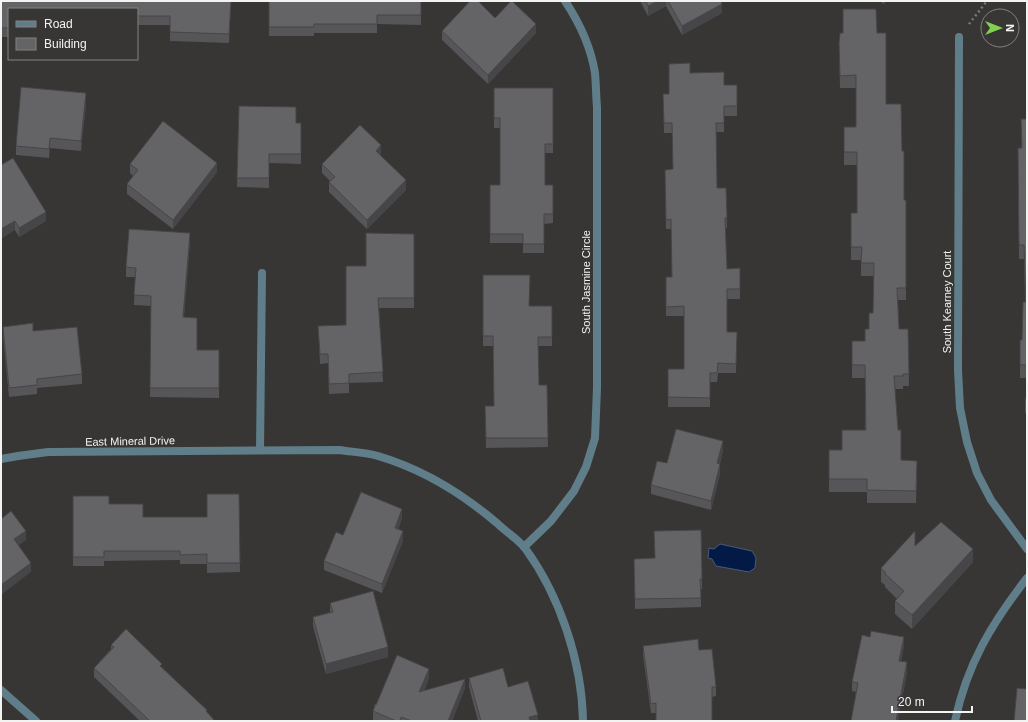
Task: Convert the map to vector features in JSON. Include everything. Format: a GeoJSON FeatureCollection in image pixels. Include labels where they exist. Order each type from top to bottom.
{"type":"FeatureCollection","features":[{"type":"Feature","properties":{"kind":"street","name":"South Jasmine Circle"},"geometry":{"type":"LineString","coordinates":[[524,547],[551,520],[574,491],[586,467],[595,438],[597,388],[597,107],[595,72],[586,40],[565,1]]}},
{"type":"Feature","properties":{"kind":"street","name":"South Kearney Court"},"geometry":{"type":"LineString","coordinates":[[959,37],[958,370],[960,408],[966,442],[977,473],[991,500],[1027,549]]}},
{"type":"Feature","properties":{"kind":"street"},"geometry":{"type":"LineString","coordinates":[[260,450],[262,273]]}},
{"type":"Feature","properties":{"kind":"street","name":"East Mineral Drive"},"geometry":{"type":"LineString","coordinates":[[1,460],[48,452],[339,450],[377,456],[415,470],[451,488],[480,508],[524,547],[544,579],[559,612],[574,653],[583,709],[583,721]]}},
{"type":"Feature","properties":{"kind":"street"},"geometry":{"type":"LineString","coordinates":[[955,721],[958,707],[981,647],[994,622],[1027,578]]}},
{"type":"Feature","properties":{"kind":"street"},"geometry":{"type":"LineString","coordinates":[[1,690],[36,721]]}},
{"type":"Feature","properties":{"kind":"path"},"geometry":{"type":"LineString","coordinates":[[959,37],[987,1]]}},
{"type":"Feature","properties":{"kind":"water"},"geometry":{"type":"Polygon","coordinates":[[[720,544],[752,551],[756,558],[755,568],[749,572],[716,566],[712,559],[708,558],[709,548],[714,549],[720,544]]]}},
{"type":"Feature","properties":{"kind":"building"},"geometry":{"type":"Polygon","coordinates":[[[1,1],[231,1],[229,34],[170,32],[170,16],[138,16],[138,8],[8,8],[8,28],[1,28],[1,1]]]}},
{"type":"Feature","properties":{"kind":"building"},"geometry":{"type":"Polygon","coordinates":[[[269,1],[421,1],[421,15],[377,15],[377,24],[314,24],[314,27],[269,27],[269,1]]]}},
{"type":"Feature","properties":{"kind":"building"},"geometry":{"type":"Polygon","coordinates":[[[470,1],[478,1],[495,18],[512,1],[536,24],[488,75],[442,31],[470,1]]]}},
{"type":"Feature","properties":{"kind":"building"},"geometry":{"type":"Polygon","coordinates":[[[646,1],[658,1],[648,6],[646,1]]]}},
{"type":"Feature","properties":{"kind":"building"},"geometry":{"type":"Polygon","coordinates":[[[668,1],[721,1],[722,4],[682,26],[668,1]]]}},
{"type":"Feature","properties":{"kind":"building"},"geometry":{"type":"Polygon","coordinates":[[[843,9],[876,9],[877,33],[886,33],[886,104],[901,104],[902,151],[904,151],[904,200],[906,200],[906,288],[897,288],[899,329],[908,329],[909,374],[894,376],[898,430],[901,430],[901,460],[917,461],[916,491],[867,490],[867,479],[829,479],[829,450],[842,450],[842,430],[866,430],[865,365],[852,365],[852,341],[865,341],[865,329],[869,329],[869,313],[873,313],[874,263],[861,263],[862,247],[851,247],[851,213],[857,213],[857,152],[844,152],[844,127],[856,127],[856,75],[840,76],[839,43],[840,33],[843,33],[843,9]]]}},
{"type":"Feature","properties":{"kind":"building"},"geometry":{"type":"Polygon","coordinates":[[[690,63],[690,73],[724,72],[724,85],[737,85],[737,106],[724,106],[724,123],[716,123],[717,188],[726,188],[727,218],[725,218],[727,269],[740,268],[740,289],[727,289],[727,332],[737,332],[736,364],[718,363],[717,373],[710,373],[710,398],[668,397],[668,369],[684,369],[684,306],[666,307],[666,277],[672,277],[671,219],[666,220],[665,170],[673,169],[672,123],[664,123],[663,94],[669,94],[669,64],[690,63]]]}},
{"type":"Feature","properties":{"kind":"building"},"geometry":{"type":"Polygon","coordinates":[[[21,87],[86,93],[81,141],[50,138],[49,149],[16,146],[21,87]]]}},
{"type":"Feature","properties":{"kind":"building"},"geometry":{"type":"Polygon","coordinates":[[[494,88],[553,88],[553,144],[545,144],[545,185],[553,185],[553,214],[544,214],[544,244],[523,244],[523,234],[490,234],[490,185],[500,185],[500,118],[494,118],[494,88]]]}},
{"type":"Feature","properties":{"kind":"building"},"geometry":{"type":"Polygon","coordinates":[[[239,106],[296,107],[296,123],[301,123],[301,154],[269,154],[269,178],[237,178],[239,106]]]}},
{"type":"Feature","properties":{"kind":"building"},"geometry":{"type":"Polygon","coordinates":[[[1021,119],[1027,119],[1027,365],[1020,365],[1023,302],[1026,302],[1024,245],[1019,245],[1018,148],[1022,148],[1021,119]]]}},
{"type":"Feature","properties":{"kind":"building"},"geometry":{"type":"Polygon","coordinates":[[[163,121],[217,163],[173,220],[127,184],[138,170],[130,164],[163,121]]]}},
{"type":"Feature","properties":{"kind":"building"},"geometry":{"type":"Polygon","coordinates":[[[360,125],[381,145],[376,151],[406,180],[367,220],[329,182],[335,177],[322,164],[360,125]]]}},
{"type":"Feature","properties":{"kind":"building"},"geometry":{"type":"Polygon","coordinates":[[[13,158],[46,212],[19,228],[15,221],[1,229],[1,165],[13,158]]]}},
{"type":"Feature","properties":{"kind":"building"},"geometry":{"type":"Polygon","coordinates":[[[129,229],[190,233],[183,317],[197,318],[197,350],[219,350],[219,388],[150,388],[151,296],[134,295],[136,268],[126,267],[129,229]]]}},
{"type":"Feature","properties":{"kind":"building"},"geometry":{"type":"Polygon","coordinates":[[[366,233],[414,234],[414,298],[378,298],[383,372],[349,374],[349,383],[329,384],[328,354],[320,354],[318,326],[346,325],[346,266],[366,266],[366,233]]]}},
{"type":"Feature","properties":{"kind":"building"},"geometry":{"type":"Polygon","coordinates":[[[483,275],[530,275],[529,306],[552,306],[552,337],[538,337],[539,385],[547,385],[548,438],[486,438],[485,406],[494,406],[493,336],[483,336],[483,275]]]}},
{"type":"Feature","properties":{"kind":"building"},"geometry":{"type":"Polygon","coordinates":[[[33,323],[33,331],[77,327],[82,374],[37,379],[37,385],[9,388],[3,327],[33,323]]]}},
{"type":"Feature","properties":{"kind":"building"},"geometry":{"type":"Polygon","coordinates":[[[676,429],[723,441],[717,463],[720,464],[711,501],[651,485],[657,461],[667,463],[676,429]]]}},
{"type":"Feature","properties":{"kind":"building"},"geometry":{"type":"Polygon","coordinates":[[[361,492],[402,509],[395,528],[403,531],[382,584],[324,561],[336,532],[343,535],[361,492]]]}},
{"type":"Feature","properties":{"kind":"building"},"geometry":{"type":"Polygon","coordinates":[[[207,494],[239,494],[240,563],[207,563],[207,554],[180,555],[180,551],[104,551],[104,557],[73,557],[73,496],[109,496],[109,504],[143,504],[143,517],[207,517],[207,494]]]}},
{"type":"Feature","properties":{"kind":"building"},"geometry":{"type":"Polygon","coordinates":[[[11,511],[26,531],[14,539],[31,563],[1,585],[1,519],[11,511]]]}},
{"type":"Feature","properties":{"kind":"building"},"geometry":{"type":"Polygon","coordinates":[[[941,522],[973,549],[912,615],[895,601],[904,591],[885,574],[886,573],[881,568],[915,531],[915,546],[941,522]]]}},
{"type":"Feature","properties":{"kind":"building"},"geometry":{"type":"Polygon","coordinates":[[[701,530],[701,598],[635,599],[634,559],[655,558],[654,531],[701,530]]]}},
{"type":"Feature","properties":{"kind":"building"},"geometry":{"type":"Polygon","coordinates":[[[373,591],[388,647],[326,664],[313,617],[333,612],[330,603],[373,591]]]}},
{"type":"Feature","properties":{"kind":"building"},"geometry":{"type":"Polygon","coordinates":[[[126,629],[162,664],[160,666],[207,710],[206,711],[215,721],[150,721],[94,668],[114,647],[111,645],[126,629]]]}},
{"type":"Feature","properties":{"kind":"building"},"geometry":{"type":"Polygon","coordinates":[[[871,631],[904,637],[899,661],[907,662],[896,721],[851,721],[858,683],[852,682],[862,635],[870,637],[871,631]]]}},
{"type":"Feature","properties":{"kind":"building"},"geometry":{"type":"Polygon","coordinates":[[[698,639],[699,650],[712,649],[716,687],[712,687],[712,721],[656,721],[656,703],[651,704],[643,646],[698,639]]]}},
{"type":"Feature","properties":{"kind":"building"},"geometry":{"type":"Polygon","coordinates":[[[397,655],[429,669],[419,692],[465,679],[448,721],[412,721],[401,717],[400,721],[396,721],[373,711],[374,705],[376,705],[397,655]]]}},
{"type":"Feature","properties":{"kind":"building"},"geometry":{"type":"Polygon","coordinates":[[[503,668],[508,687],[528,681],[538,715],[529,717],[530,721],[481,721],[469,678],[503,668]]]}},
{"type":"Feature","properties":{"kind":"building"},"geometry":{"type":"Polygon","coordinates":[[[1017,688],[1027,689],[1027,721],[1014,721],[1017,688]]]}}]}
